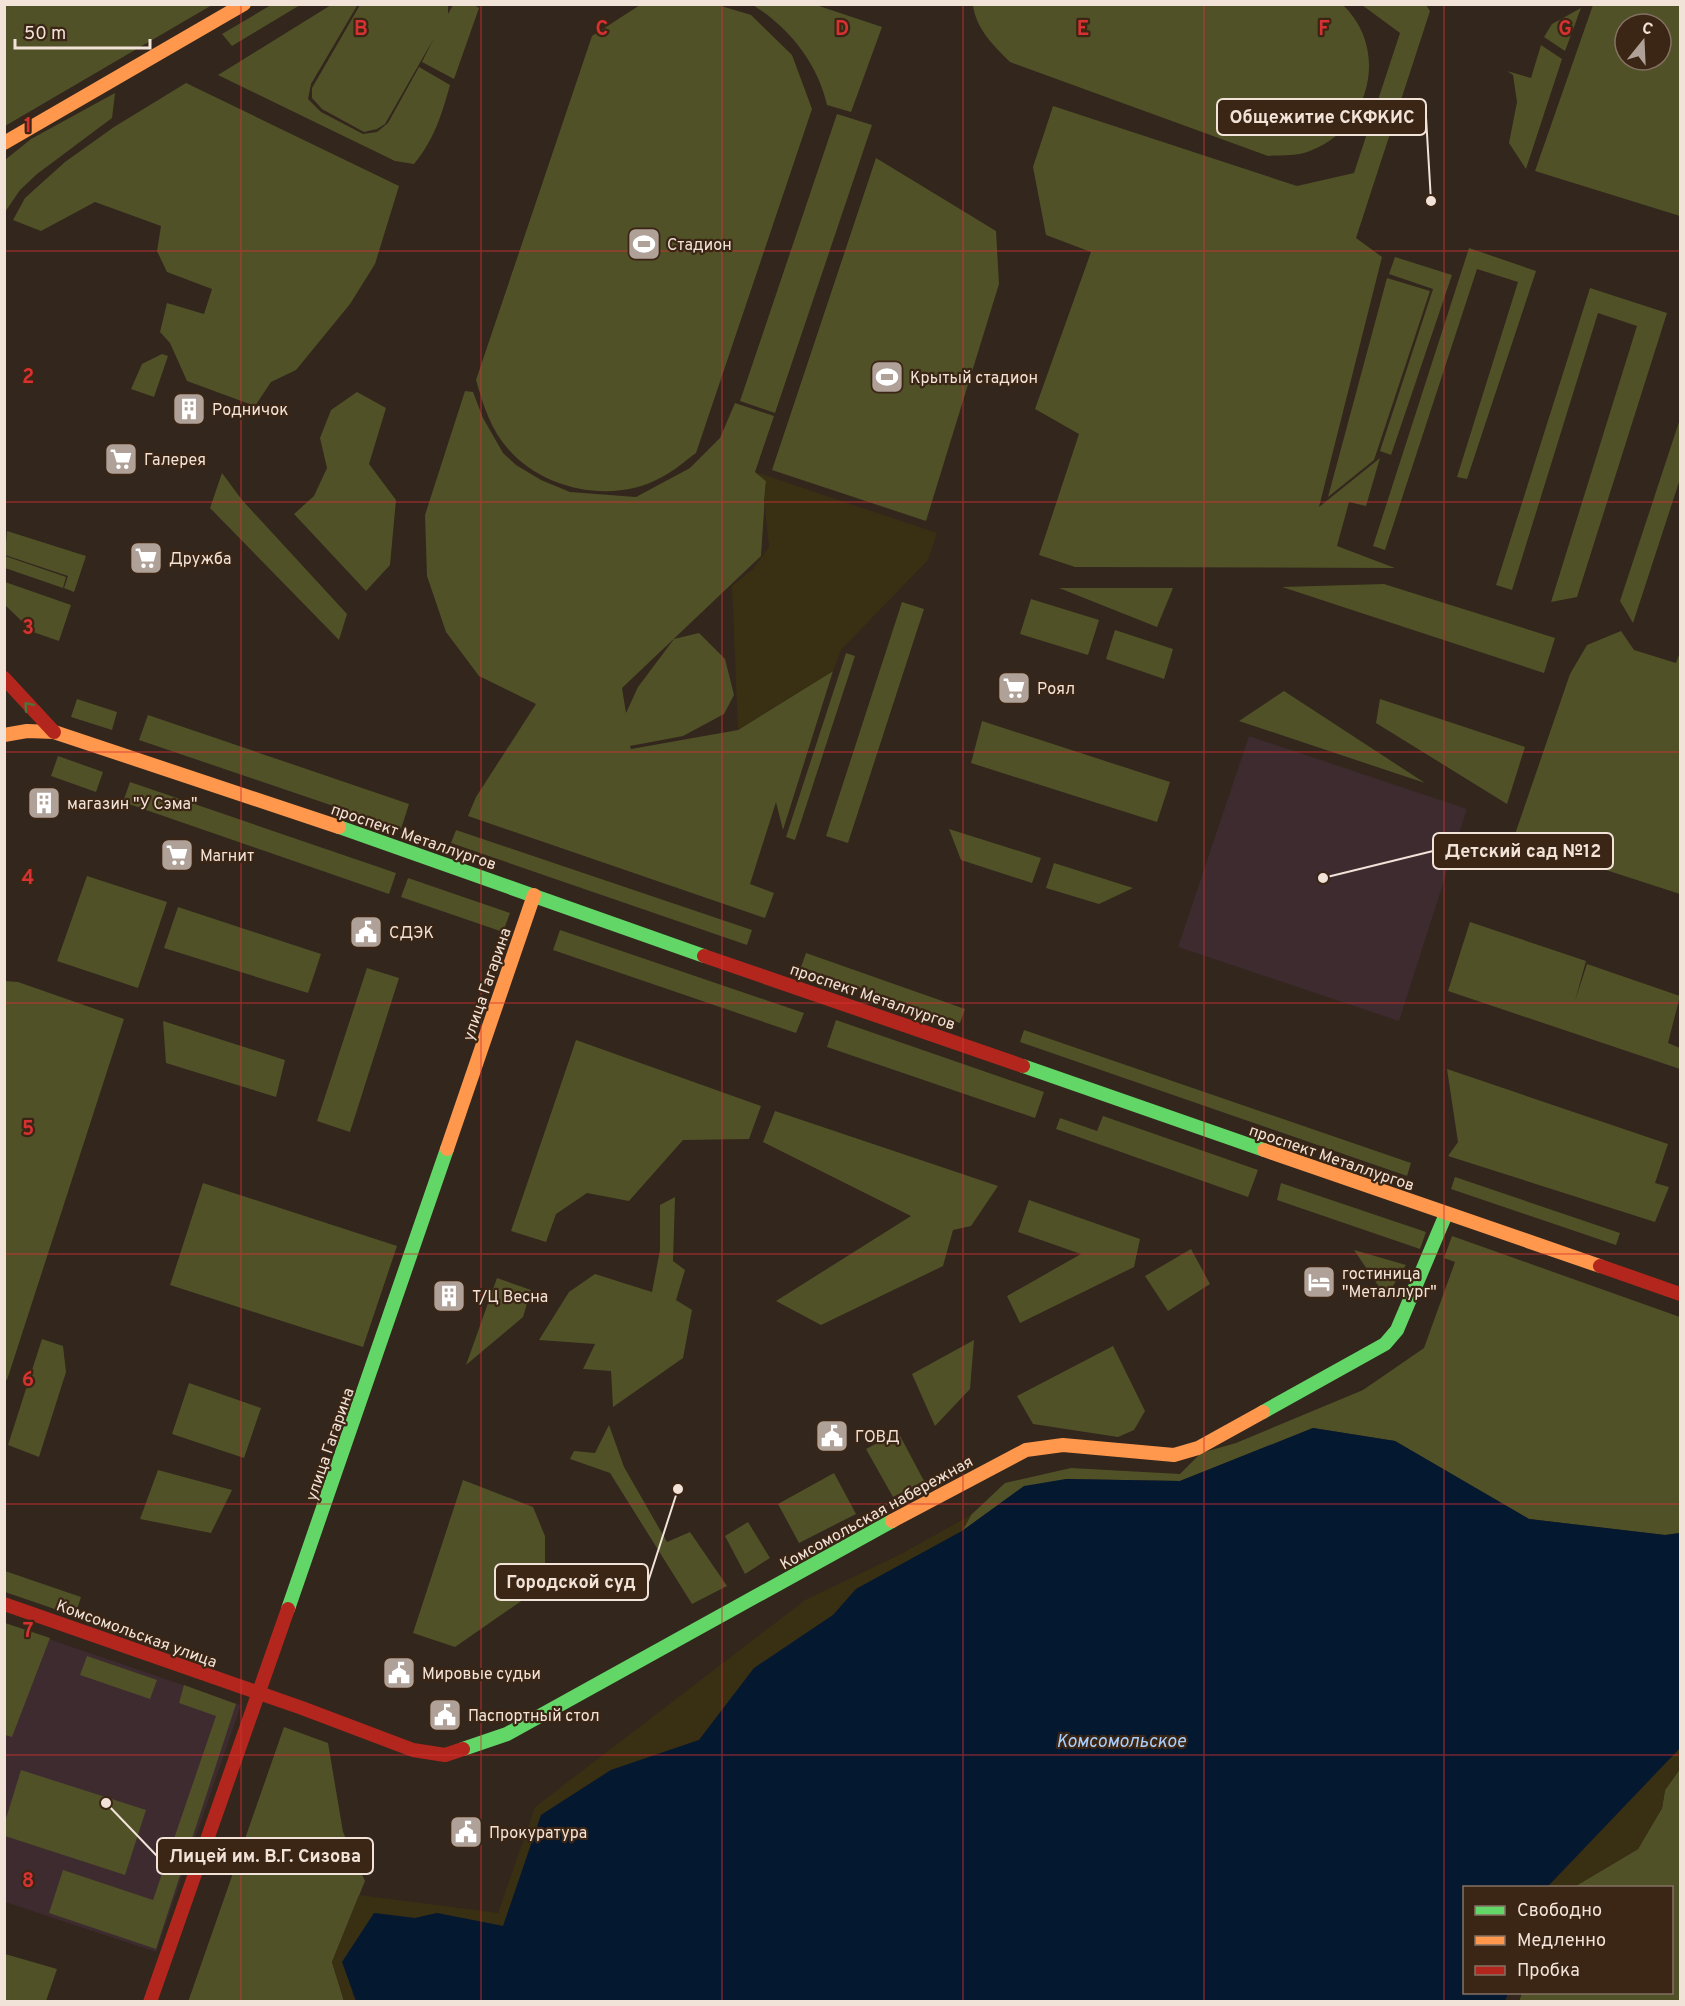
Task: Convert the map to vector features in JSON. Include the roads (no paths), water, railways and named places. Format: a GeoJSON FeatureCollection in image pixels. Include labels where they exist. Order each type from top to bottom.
{"type":"FeatureCollection","features":[{"type":"Feature","properties":{"kind":"main road"},"geometry":{"type":"LineString","coordinates":[[4,143],[244,4]]}},
{"type":"Feature","properties":{"kind":"main road","name":"проспект Металлургов"},"geometry":{"type":"LineString","coordinates":[[4,678],[54,732]]}},
{"type":"Feature","properties":{"kind":"main road","name":"проспект Металлургов"},"geometry":{"type":"LineString","coordinates":[[4,735],[27,731],[54,732],[534,895],[1680,1294]]}},
{"type":"Feature","properties":{"kind":"main road","name":"улица Гагарина"},"geometry":{"type":"LineString","coordinates":[[150,2001],[352,1427],[534,895]]}},
{"type":"Feature","properties":{"kind":"main road","name":"Комсомольская набережная"},"geometry":{"type":"LineString","coordinates":[[258,1693],[413,1750],[445,1755],[507,1734],[887,1524],[1026,1450],[1063,1445],[1174,1455],[1198,1448],[1358,1361],[1385,1344],[1397,1330],[1446,1214]]}},
{"type":"Feature","properties":{"kind":"main road","name":"Комсомольская улица"},"geometry":{"type":"LineString","coordinates":[[4,1604],[258,1693]]}},
{"type":"Feature","properties":{"kind":"water","name":"Комсомольское"},"geometry":{"type":"Polygon","coordinates":[[[1313,1428],[1395,1441],[1529,1519],[1665,1535],[1680,1533],[1680,1748],[1548,1886],[1463,1886],[1463,1994],[1508,1994],[1505,2001],[356,2001],[342,1962],[374,1913],[415,1918],[437,1913],[503,1926],[541,1815],[611,1770],[699,1740],[754,1668],[833,1615],[856,1589],[962,1531],[1024,1486],[1066,1479],[1180,1481],[1313,1428]]]}},
{"type":"Feature","properties":{"kind":"place","name":"Общежитие СКФКИС"},"geometry":{"type":"Point","coordinates":[1431,201]}},
{"type":"Feature","properties":{"kind":"place","name":"Стадион"},"geometry":{"type":"Point","coordinates":[644,244]}},
{"type":"Feature","properties":{"kind":"place","name":"Крытый стадион"},"geometry":{"type":"Point","coordinates":[887,377]}},
{"type":"Feature","properties":{"kind":"place","name":"Родничок"},"geometry":{"type":"Point","coordinates":[189,409]}},
{"type":"Feature","properties":{"kind":"place","name":"Галерея"},"geometry":{"type":"Point","coordinates":[121,459]}},
{"type":"Feature","properties":{"kind":"place","name":"Дружба"},"geometry":{"type":"Point","coordinates":[146,558]}},
{"type":"Feature","properties":{"kind":"place","name":"Роял"},"geometry":{"type":"Point","coordinates":[1014,688]}},
{"type":"Feature","properties":{"kind":"place","name":"магазин \"У Сэма\""},"geometry":{"type":"Point","coordinates":[44,803]}},
{"type":"Feature","properties":{"kind":"place","name":"Магнит"},"geometry":{"type":"Point","coordinates":[177,855]}},
{"type":"Feature","properties":{"kind":"place","name":"Детский сад №12"},"geometry":{"type":"Point","coordinates":[1323,878]}},
{"type":"Feature","properties":{"kind":"place","name":"СДЭК"},"geometry":{"type":"Point","coordinates":[366,932]}},
{"type":"Feature","properties":{"kind":"place","name":"гостиница \"Металлург\""},"geometry":{"type":"Point","coordinates":[1319,1282]}},
{"type":"Feature","properties":{"kind":"place","name":"Т/Ц Весна"},"geometry":{"type":"Point","coordinates":[449,1296]}},
{"type":"Feature","properties":{"kind":"place","name":"ГОВД"},"geometry":{"type":"Point","coordinates":[832,1436]}},
{"type":"Feature","properties":{"kind":"place","name":"Городской суд"},"geometry":{"type":"Point","coordinates":[678,1489]}},
{"type":"Feature","properties":{"kind":"place","name":"Мировые судьи"},"geometry":{"type":"Point","coordinates":[399,1673]}},
{"type":"Feature","properties":{"kind":"place","name":"Паспортный стол"},"geometry":{"type":"Point","coordinates":[445,1715]}},
{"type":"Feature","properties":{"kind":"place","name":"Лицей им. В.Г. Сизова"},"geometry":{"type":"Point","coordinates":[106,1803]}},
{"type":"Feature","properties":{"kind":"place","name":"Прокуратура"},"geometry":{"type":"Point","coordinates":[466,1832]}}]}
